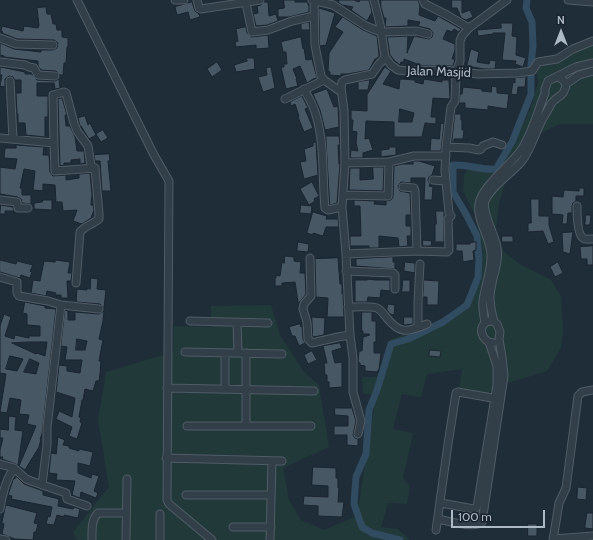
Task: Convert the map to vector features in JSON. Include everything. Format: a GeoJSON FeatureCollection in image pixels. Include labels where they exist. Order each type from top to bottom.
{"type":"FeatureCollection","features":[{"type":"Feature","properties":{"kind":"street"},"geometry":{"type":"LineString","coordinates":[[77,0],[156,159],[169,181],[166,495],[169,504],[212,540]]}},
{"type":"Feature","properties":{"kind":"street"},"geometry":{"type":"LineString","coordinates":[[175,0],[184,0]]}},
{"type":"Feature","properties":{"kind":"street"},"geometry":{"type":"LineString","coordinates":[[197,0],[199,8],[201,9],[260,0]]}},
{"type":"Feature","properties":{"kind":"street"},"geometry":{"type":"LineString","coordinates":[[341,92],[324,80],[321,76],[315,45],[313,0],[333,5],[366,26],[381,32],[417,32],[428,34]]}},
{"type":"Feature","properties":{"kind":"street"},"geometry":{"type":"LineString","coordinates":[[358,434],[361,421],[354,399],[353,358],[350,335],[342,207],[345,163],[344,111],[341,92],[342,82],[372,74],[385,58],[374,0]]}},
{"type":"Feature","properties":{"kind":"street"},"geometry":{"type":"LineString","coordinates":[[423,0],[425,4],[469,28]]}},
{"type":"Feature","properties":{"kind":"street"},"geometry":{"type":"LineString","coordinates":[[346,254],[417,251],[447,252],[449,250],[448,219],[451,216],[446,181],[446,147],[451,107],[455,101],[457,71],[460,61],[460,42],[462,36],[469,28],[507,0]]}},
{"type":"Feature","properties":{"kind":"street"},"geometry":{"type":"LineString","coordinates":[[568,0],[593,2]]}},
{"type":"Feature","properties":{"kind":"street"},"geometry":{"type":"LineString","coordinates":[[246,2],[252,32],[268,30],[292,21],[314,16]]}},
{"type":"Feature","properties":{"kind":"street"},"geometry":{"type":"LineString","coordinates":[[0,38],[16,44],[53,45]]}},
{"type":"Feature","properties":{"kind":"street","name":"Jalan Masjid"},"geometry":{"type":"LineString","coordinates":[[385,58],[391,65],[401,71],[457,71],[478,74],[518,73],[530,71],[538,62],[557,59],[573,49],[593,41]]}},
{"type":"Feature","properties":{"kind":"street"},"geometry":{"type":"LineString","coordinates":[[0,62],[25,65],[29,68],[34,68],[38,75],[55,76]]}},
{"type":"Feature","properties":{"kind":"street"},"geometry":{"type":"LineString","coordinates":[[477,507],[488,461],[503,363],[499,339],[500,332],[499,328],[494,322],[490,297],[498,256],[497,247],[479,208],[481,199],[486,190],[506,169],[524,146],[545,93],[548,81],[576,67],[593,63]]}},
{"type":"Feature","properties":{"kind":"street"},"geometry":{"type":"LineString","coordinates":[[500,385],[497,366],[489,342],[486,341],[482,335],[481,328],[485,322],[482,302],[490,273],[492,255],[484,207],[486,199],[523,160],[542,120],[554,100],[562,95],[566,84],[579,75],[593,71]]}},
{"type":"Feature","properties":{"kind":"street"},"geometry":{"type":"LineString","coordinates":[[557,76],[566,84]]}},
{"type":"Feature","properties":{"kind":"street"},"geometry":{"type":"LineString","coordinates":[[285,99],[324,80]]}},
{"type":"Feature","properties":{"kind":"street"},"geometry":{"type":"LineString","coordinates":[[10,81],[13,139]]}},
{"type":"Feature","properties":{"kind":"street"},"geometry":{"type":"LineString","coordinates":[[304,89],[316,113],[320,130],[323,158],[325,208],[328,210],[342,207]]}},
{"type":"Feature","properties":{"kind":"street"},"geometry":{"type":"LineString","coordinates":[[76,284],[80,232],[86,226],[99,219],[95,168],[91,166],[88,146],[77,131],[67,96],[64,92],[53,95],[55,171],[95,168]]}},
{"type":"Feature","properties":{"kind":"street"},"geometry":{"type":"LineString","coordinates":[[545,93],[549,98],[554,100]]}},
{"type":"Feature","properties":{"kind":"street"},"geometry":{"type":"LineString","coordinates":[[0,138],[54,143]]}},
{"type":"Feature","properties":{"kind":"street"},"geometry":{"type":"LineString","coordinates":[[446,147],[479,150],[483,146],[490,143],[502,145]]}},
{"type":"Feature","properties":{"kind":"street"},"geometry":{"type":"LineString","coordinates":[[345,163],[389,162],[414,156],[446,156]]}},
{"type":"Feature","properties":{"kind":"street"},"geometry":{"type":"LineString","coordinates":[[343,195],[388,196],[389,162]]}},
{"type":"Feature","properties":{"kind":"street"},"geometry":{"type":"LineString","coordinates":[[433,180],[446,181]]}},
{"type":"Feature","properties":{"kind":"street"},"geometry":{"type":"LineString","coordinates":[[403,187],[414,188],[415,191],[417,251]]}},
{"type":"Feature","properties":{"kind":"street"},"geometry":{"type":"LineString","coordinates":[[0,200],[17,202],[18,208],[28,208]]}},
{"type":"Feature","properties":{"kind":"street"},"geometry":{"type":"LineString","coordinates":[[577,206],[579,229],[582,237],[586,239],[593,239]]}},
{"type":"Feature","properties":{"kind":"street"},"geometry":{"type":"LineString","coordinates":[[310,258],[311,296],[304,304],[303,309],[308,339],[312,343],[350,335]]}},
{"type":"Feature","properties":{"kind":"street"},"geometry":{"type":"LineString","coordinates":[[418,327],[420,264]]}},
{"type":"Feature","properties":{"kind":"street"},"geometry":{"type":"LineString","coordinates":[[346,271],[393,273],[395,275],[395,289]]}},
{"type":"Feature","properties":{"kind":"street"},"geometry":{"type":"LineString","coordinates":[[0,277],[17,282],[17,293],[19,296],[61,305],[99,309]]}},
{"type":"Feature","properties":{"kind":"street"},"geometry":{"type":"LineString","coordinates":[[42,485],[61,305]]}},
{"type":"Feature","properties":{"kind":"street"},"geometry":{"type":"LineString","coordinates":[[348,307],[377,308],[382,311],[398,329],[409,330],[427,324]]}},
{"type":"Feature","properties":{"kind":"street"},"geometry":{"type":"LineString","coordinates":[[190,321],[268,323]]}},
{"type":"Feature","properties":{"kind":"street"},"geometry":{"type":"LineString","coordinates":[[237,322],[246,390],[246,426]]}},
{"type":"Feature","properties":{"kind":"street"},"geometry":{"type":"LineString","coordinates":[[485,322],[494,322]]}},
{"type":"Feature","properties":{"kind":"street"},"geometry":{"type":"LineString","coordinates":[[489,342],[493,343],[499,339]]}},
{"type":"Feature","properties":{"kind":"street"},"geometry":{"type":"LineString","coordinates":[[185,352],[282,354]]}},
{"type":"Feature","properties":{"kind":"street"},"geometry":{"type":"LineString","coordinates":[[225,353],[225,389]]}},
{"type":"Feature","properties":{"kind":"street"},"geometry":{"type":"LineString","coordinates":[[167,388],[314,391]]}},
{"type":"Feature","properties":{"kind":"street"},"geometry":{"type":"LineString","coordinates":[[593,390],[582,392],[578,396],[566,488],[559,503],[553,539],[593,536]]}},
{"type":"Feature","properties":{"kind":"street"},"geometry":{"type":"LineString","coordinates":[[436,530],[456,393],[458,392],[498,398]]}},
{"type":"Feature","properties":{"kind":"street"},"geometry":{"type":"LineString","coordinates":[[186,426],[311,426]]}},
{"type":"Feature","properties":{"kind":"street"},"geometry":{"type":"LineString","coordinates":[[166,458],[282,461]]}},
{"type":"Feature","properties":{"kind":"street"},"geometry":{"type":"LineString","coordinates":[[270,540],[272,461]]}},
{"type":"Feature","properties":{"kind":"street"},"geometry":{"type":"LineString","coordinates":[[438,519],[472,525],[479,525],[482,522],[485,510],[488,461]]}},
{"type":"Feature","properties":{"kind":"street"},"geometry":{"type":"LineString","coordinates":[[0,464],[14,468],[26,479],[66,493],[67,499],[87,506]]}},
{"type":"Feature","properties":{"kind":"street"},"geometry":{"type":"LineString","coordinates":[[0,509],[4,485],[8,475],[14,468]]}},
{"type":"Feature","properties":{"kind":"street"},"geometry":{"type":"LineString","coordinates":[[126,540],[128,479]]}},
{"type":"Feature","properties":{"kind":"street"},"geometry":{"type":"LineString","coordinates":[[186,495],[271,496]]}},
{"type":"Feature","properties":{"kind":"street"},"geometry":{"type":"LineString","coordinates":[[441,502],[474,509],[477,507],[485,510]]}},
{"type":"Feature","properties":{"kind":"street"},"geometry":{"type":"LineString","coordinates":[[92,540],[92,522],[98,513],[126,514]]}},
{"type":"Feature","properties":{"kind":"street"},"geometry":{"type":"LineString","coordinates":[[160,514],[160,540]]}},
{"type":"Feature","properties":{"kind":"street"},"geometry":{"type":"LineString","coordinates":[[233,527],[270,527]]}},
{"type":"Feature","properties":{"kind":"street"},"geometry":{"type":"LineString","coordinates":[[0,538],[6,540]]}},
{"type":"Feature","properties":{"kind":"green space"},"geometry":{"type":"Polygon","coordinates":[[[593,38],[593,124],[559,124],[533,137],[509,169],[499,204],[496,229],[504,252],[521,265],[551,280],[561,296],[563,329],[561,348],[547,371],[505,384],[480,397],[458,395],[462,369],[427,374],[421,397],[402,394],[393,429],[413,433],[403,478],[410,486],[407,504],[388,503],[381,527],[398,529],[410,540],[77,540],[73,532],[109,487],[98,420],[106,372],[173,352],[174,326],[211,327],[211,306],[271,305],[280,335],[304,372],[319,385],[329,447],[283,468],[289,500],[301,520],[324,530],[357,516],[376,395],[363,394],[362,377],[383,377],[391,339],[452,317],[477,285],[483,265],[481,242],[475,215],[463,191],[464,175],[472,163],[502,167],[530,110],[538,83],[536,64],[574,54],[586,40],[593,38]]]}},
{"type":"Feature","properties":{"kind":"building"},"geometry":{"type":"Polygon","coordinates":[[[284,0],[308,2],[309,12],[289,17],[278,17],[278,9],[284,8],[284,0]]]}},
{"type":"Feature","properties":{"kind":"building"},"geometry":{"type":"Polygon","coordinates":[[[339,0],[354,0],[359,2],[360,0],[369,0],[372,12],[367,21],[351,10],[353,7],[342,5],[339,3],[339,0]]]}},
{"type":"Feature","properties":{"kind":"building"},"geometry":{"type":"Polygon","coordinates":[[[381,0],[418,0],[420,6],[419,15],[435,21],[438,16],[461,29],[459,32],[454,29],[452,32],[447,30],[443,39],[455,44],[452,59],[455,59],[453,66],[416,66],[417,64],[404,59],[404,62],[401,62],[400,65],[395,61],[390,55],[387,37],[408,36],[407,53],[414,36],[429,39],[432,37],[433,33],[430,29],[418,26],[420,22],[408,20],[408,26],[385,27],[386,18],[384,18],[381,0]]]}},
{"type":"Feature","properties":{"kind":"building"},"geometry":{"type":"Polygon","coordinates":[[[452,0],[462,0],[462,13],[470,10],[473,17],[466,20],[461,18],[457,8],[452,8],[452,0]]]}},
{"type":"Feature","properties":{"kind":"building"},"geometry":{"type":"Polygon","coordinates":[[[192,2],[195,11],[200,17],[190,20],[188,12],[177,15],[175,7],[192,2]]]}},
{"type":"Feature","properties":{"kind":"building"},"geometry":{"type":"Polygon","coordinates":[[[264,2],[268,2],[269,16],[276,14],[278,21],[267,25],[256,26],[253,14],[258,13],[257,6],[264,2]]]}},
{"type":"Feature","properties":{"kind":"building"},"geometry":{"type":"Polygon","coordinates":[[[46,7],[47,14],[51,14],[53,24],[56,24],[57,30],[62,30],[62,37],[68,38],[66,63],[64,63],[63,75],[60,75],[56,71],[41,70],[38,66],[38,61],[4,57],[0,55],[0,43],[14,49],[41,52],[41,50],[53,50],[57,48],[58,43],[54,40],[17,39],[2,33],[3,32],[1,31],[2,26],[23,31],[24,26],[38,28],[37,8],[46,7]]]}},
{"type":"Feature","properties":{"kind":"building"},"geometry":{"type":"Polygon","coordinates":[[[319,8],[335,13],[326,45],[320,46],[319,8]]]}},
{"type":"Feature","properties":{"kind":"building"},"geometry":{"type":"Polygon","coordinates":[[[343,17],[363,30],[377,36],[379,57],[375,59],[369,70],[341,74],[341,76],[330,75],[330,72],[328,71],[329,53],[343,32],[335,27],[343,17]]]}},
{"type":"Feature","properties":{"kind":"building"},"geometry":{"type":"Polygon","coordinates":[[[309,22],[310,30],[301,30],[301,24],[309,22]]]}},
{"type":"Feature","properties":{"kind":"building"},"geometry":{"type":"Polygon","coordinates":[[[501,23],[513,23],[512,36],[517,37],[516,55],[526,58],[523,67],[515,64],[516,61],[502,60],[505,33],[493,33],[478,36],[477,30],[501,28],[501,23]]]}},
{"type":"Feature","properties":{"kind":"building"},"geometry":{"type":"Polygon","coordinates":[[[246,27],[247,33],[251,37],[268,35],[269,48],[256,49],[256,45],[236,47],[235,42],[238,41],[236,29],[246,27]]]}},
{"type":"Feature","properties":{"kind":"building"},"geometry":{"type":"Polygon","coordinates":[[[301,37],[306,60],[312,59],[317,78],[307,83],[300,66],[293,69],[298,86],[286,89],[281,67],[284,67],[284,64],[287,64],[286,52],[283,52],[281,42],[301,37]]]}},
{"type":"Feature","properties":{"kind":"building"},"geometry":{"type":"Polygon","coordinates":[[[471,49],[479,52],[477,62],[489,64],[490,60],[496,61],[495,69],[467,66],[471,49]]]}},
{"type":"Feature","properties":{"kind":"building"},"geometry":{"type":"Polygon","coordinates":[[[246,58],[254,58],[255,69],[236,72],[234,65],[247,61],[246,58]]]}},
{"type":"Feature","properties":{"kind":"building"},"geometry":{"type":"Polygon","coordinates":[[[217,62],[222,70],[212,77],[207,69],[217,62]]]}},
{"type":"Feature","properties":{"kind":"building"},"geometry":{"type":"Polygon","coordinates":[[[1,67],[25,72],[25,74],[32,74],[37,80],[55,81],[59,79],[60,88],[55,89],[54,83],[37,83],[37,96],[48,96],[48,117],[45,117],[45,137],[26,135],[25,123],[18,123],[16,93],[21,93],[21,80],[15,80],[13,77],[9,76],[5,79],[5,87],[0,86],[2,75],[0,75],[1,67]]]}},
{"type":"Feature","properties":{"kind":"building"},"geometry":{"type":"Polygon","coordinates":[[[271,67],[275,88],[263,92],[258,77],[267,75],[266,68],[271,67]]]}},
{"type":"Feature","properties":{"kind":"building"},"geometry":{"type":"Polygon","coordinates":[[[385,67],[391,71],[383,84],[399,89],[400,79],[415,80],[415,82],[423,84],[424,79],[442,82],[442,80],[449,80],[450,99],[433,98],[431,117],[436,117],[436,124],[425,123],[422,137],[394,137],[394,122],[366,121],[365,139],[369,138],[373,150],[363,153],[363,158],[350,158],[351,150],[358,151],[356,143],[357,132],[352,131],[353,120],[351,120],[351,110],[367,111],[367,95],[385,67]],[[400,109],[399,122],[412,122],[414,113],[400,109]]]}},
{"type":"Feature","properties":{"kind":"building"},"geometry":{"type":"Polygon","coordinates":[[[526,77],[525,87],[518,87],[517,95],[511,94],[513,82],[515,83],[515,78],[526,77]]]}},
{"type":"Feature","properties":{"kind":"building"},"geometry":{"type":"Polygon","coordinates":[[[370,80],[368,90],[358,90],[358,82],[370,80]]]}},
{"type":"Feature","properties":{"kind":"building"},"geometry":{"type":"Polygon","coordinates":[[[492,86],[497,87],[497,93],[509,94],[507,109],[488,106],[488,110],[465,108],[465,103],[459,103],[460,94],[462,94],[463,87],[482,89],[482,91],[491,92],[492,86]]]}},
{"type":"Feature","properties":{"kind":"building"},"geometry":{"type":"Polygon","coordinates":[[[327,89],[334,107],[338,106],[339,127],[325,130],[320,110],[313,94],[327,89]]]}},
{"type":"Feature","properties":{"kind":"building"},"geometry":{"type":"Polygon","coordinates":[[[302,96],[308,108],[305,109],[313,128],[304,132],[295,104],[291,106],[290,102],[302,96]]]}},
{"type":"Feature","properties":{"kind":"building"},"geometry":{"type":"Polygon","coordinates":[[[62,98],[67,115],[65,115],[66,126],[70,126],[75,137],[77,151],[84,151],[85,163],[80,164],[80,159],[71,160],[71,163],[64,163],[64,165],[60,166],[58,99],[62,98]]]}},
{"type":"Feature","properties":{"kind":"building"},"geometry":{"type":"Polygon","coordinates":[[[455,114],[461,114],[462,130],[464,130],[463,139],[454,139],[454,142],[452,142],[455,114]]]}},
{"type":"Feature","properties":{"kind":"building"},"geometry":{"type":"Polygon","coordinates":[[[85,116],[88,125],[90,123],[96,135],[89,139],[80,126],[78,118],[85,116]]]}},
{"type":"Feature","properties":{"kind":"building"},"geometry":{"type":"Polygon","coordinates":[[[441,123],[444,124],[441,151],[430,151],[431,138],[439,139],[441,123]]]}},
{"type":"Feature","properties":{"kind":"building"},"geometry":{"type":"Polygon","coordinates":[[[103,130],[108,138],[101,142],[96,134],[103,130]]]}},
{"type":"Feature","properties":{"kind":"building"},"geometry":{"type":"Polygon","coordinates":[[[326,136],[339,136],[340,145],[338,145],[340,164],[337,203],[330,205],[326,136]]]}},
{"type":"Feature","properties":{"kind":"building"},"geometry":{"type":"Polygon","coordinates":[[[316,142],[318,175],[304,179],[300,162],[306,161],[304,149],[313,146],[313,143],[316,142]]]}},
{"type":"Feature","properties":{"kind":"building"},"geometry":{"type":"Polygon","coordinates":[[[16,145],[44,147],[43,155],[49,155],[50,172],[53,176],[66,175],[66,180],[79,178],[79,174],[90,173],[92,195],[91,205],[93,205],[94,210],[91,218],[82,224],[73,221],[77,210],[63,211],[62,202],[56,202],[55,185],[43,184],[43,191],[33,190],[35,171],[24,169],[20,188],[22,188],[22,195],[31,195],[31,204],[22,203],[21,199],[18,197],[0,194],[0,167],[15,169],[17,159],[4,158],[5,148],[16,148],[16,145]]]}},
{"type":"Feature","properties":{"kind":"building"},"geometry":{"type":"Polygon","coordinates":[[[389,147],[396,147],[396,155],[381,157],[381,150],[389,149],[389,147]]]}},
{"type":"Feature","properties":{"kind":"building"},"geometry":{"type":"Polygon","coordinates":[[[109,154],[110,160],[108,161],[111,191],[102,191],[100,161],[95,161],[94,155],[109,154]]]}},
{"type":"Feature","properties":{"kind":"building"},"geometry":{"type":"Polygon","coordinates":[[[413,161],[419,161],[435,166],[432,175],[428,180],[430,184],[429,186],[433,187],[432,200],[424,200],[425,178],[411,178],[411,183],[401,182],[398,186],[400,191],[410,193],[411,215],[406,215],[406,226],[411,226],[411,236],[407,236],[408,246],[399,247],[398,238],[379,236],[379,248],[369,248],[369,246],[350,246],[350,236],[361,236],[360,206],[354,206],[354,200],[375,201],[374,204],[386,205],[386,201],[391,200],[393,197],[394,166],[413,164],[413,161]]]}},
{"type":"Feature","properties":{"kind":"building"},"geometry":{"type":"Polygon","coordinates":[[[373,167],[384,167],[383,191],[349,190],[350,168],[360,168],[360,180],[373,179],[373,167]]]}},
{"type":"Feature","properties":{"kind":"building"},"geometry":{"type":"Polygon","coordinates":[[[312,182],[319,196],[309,205],[300,189],[312,182]]]}},
{"type":"Feature","properties":{"kind":"building"},"geometry":{"type":"Polygon","coordinates":[[[579,188],[584,188],[584,196],[576,196],[576,201],[572,206],[572,213],[568,213],[567,224],[562,224],[563,215],[552,214],[552,196],[563,197],[564,190],[579,191],[579,188]]]}},
{"type":"Feature","properties":{"kind":"building"},"geometry":{"type":"Polygon","coordinates":[[[531,199],[539,199],[539,216],[549,216],[549,225],[554,242],[548,244],[543,231],[528,232],[528,223],[531,223],[531,199]]]}},
{"type":"Feature","properties":{"kind":"building"},"geometry":{"type":"Polygon","coordinates":[[[43,200],[52,200],[52,210],[34,209],[34,203],[42,202],[43,200]]]}},
{"type":"Feature","properties":{"kind":"building"},"geometry":{"type":"Polygon","coordinates":[[[1,205],[13,207],[14,211],[5,211],[5,214],[0,214],[1,205]]]}},
{"type":"Feature","properties":{"kind":"building"},"geometry":{"type":"Polygon","coordinates":[[[301,205],[312,206],[311,214],[300,213],[301,205]]]}},
{"type":"Feature","properties":{"kind":"building"},"geometry":{"type":"Polygon","coordinates":[[[436,211],[444,211],[444,242],[435,242],[436,211]]]}},
{"type":"Feature","properties":{"kind":"building"},"geometry":{"type":"Polygon","coordinates":[[[313,212],[327,216],[326,219],[338,219],[339,227],[326,227],[323,236],[307,233],[313,212]]]}},
{"type":"Feature","properties":{"kind":"building"},"geometry":{"type":"Polygon","coordinates":[[[586,215],[591,215],[590,225],[585,225],[586,215]]]}},
{"type":"Feature","properties":{"kind":"building"},"geometry":{"type":"Polygon","coordinates":[[[573,232],[570,254],[563,252],[562,233],[573,232]]]}},
{"type":"Feature","properties":{"kind":"building"},"geometry":{"type":"Polygon","coordinates":[[[502,236],[513,236],[513,242],[502,242],[502,236]]]}},
{"type":"Feature","properties":{"kind":"building"},"geometry":{"type":"Polygon","coordinates":[[[423,240],[432,241],[431,246],[423,246],[423,240]]]}},
{"type":"Feature","properties":{"kind":"building"},"geometry":{"type":"Polygon","coordinates":[[[298,242],[309,244],[308,252],[297,251],[298,242]]]}},
{"type":"Feature","properties":{"kind":"building"},"geometry":{"type":"Polygon","coordinates":[[[476,242],[476,250],[473,251],[474,260],[463,262],[462,251],[456,251],[456,244],[470,244],[476,242]]]}},
{"type":"Feature","properties":{"kind":"building"},"geometry":{"type":"Polygon","coordinates":[[[593,246],[593,265],[587,265],[587,259],[581,259],[580,247],[593,246]]]}},
{"type":"Feature","properties":{"kind":"building"},"geometry":{"type":"Polygon","coordinates":[[[285,256],[294,257],[294,261],[301,262],[300,273],[305,273],[306,294],[300,302],[298,302],[295,282],[282,283],[282,286],[275,286],[276,275],[280,276],[282,262],[284,263],[285,256]]]}},
{"type":"Feature","properties":{"kind":"building"},"geometry":{"type":"Polygon","coordinates":[[[393,257],[395,269],[356,266],[356,259],[393,257]]]}},
{"type":"Feature","properties":{"kind":"building"},"geometry":{"type":"Polygon","coordinates":[[[338,258],[340,284],[342,284],[344,317],[327,317],[328,298],[316,297],[315,259],[338,258]]]}},
{"type":"Feature","properties":{"kind":"building"},"geometry":{"type":"Polygon","coordinates":[[[0,260],[16,264],[17,261],[33,265],[30,271],[32,272],[30,278],[21,275],[20,278],[0,272],[0,260]]]}},
{"type":"Feature","properties":{"kind":"building"},"geometry":{"type":"Polygon","coordinates":[[[55,260],[70,262],[68,273],[72,273],[71,281],[67,281],[68,298],[61,298],[61,295],[55,295],[56,293],[47,291],[46,296],[31,293],[33,280],[40,281],[44,261],[55,262],[55,260]]]}},
{"type":"Feature","properties":{"kind":"building"},"geometry":{"type":"Polygon","coordinates":[[[405,262],[415,263],[415,273],[404,271],[405,262]]]}},
{"type":"Feature","properties":{"kind":"building"},"geometry":{"type":"Polygon","coordinates":[[[558,262],[563,273],[555,277],[550,267],[558,262]]]}},
{"type":"Feature","properties":{"kind":"building"},"geometry":{"type":"Polygon","coordinates":[[[91,278],[98,279],[97,289],[106,290],[104,308],[100,304],[76,302],[77,289],[90,289],[91,278]]]}},
{"type":"Feature","properties":{"kind":"building"},"geometry":{"type":"Polygon","coordinates":[[[355,280],[390,280],[390,291],[381,290],[380,298],[368,297],[367,302],[355,302],[355,280]]]}},
{"type":"Feature","properties":{"kind":"building"},"geometry":{"type":"Polygon","coordinates":[[[403,280],[410,280],[410,292],[402,292],[403,280]]]}},
{"type":"Feature","properties":{"kind":"building"},"geometry":{"type":"Polygon","coordinates":[[[424,280],[439,281],[438,305],[427,305],[427,297],[423,297],[424,280]]]}},
{"type":"Feature","properties":{"kind":"building"},"geometry":{"type":"Polygon","coordinates":[[[25,302],[45,306],[45,308],[56,309],[42,434],[39,447],[25,470],[19,466],[36,426],[27,424],[29,415],[19,414],[21,400],[10,398],[7,413],[0,412],[6,374],[0,373],[0,326],[4,314],[11,317],[5,336],[14,339],[15,335],[29,338],[29,336],[40,336],[40,326],[27,325],[27,314],[23,313],[25,302]],[[47,342],[12,343],[36,354],[45,356],[47,342]],[[10,356],[6,369],[17,371],[23,359],[10,356]],[[30,359],[24,372],[36,374],[39,363],[30,359]]]}},
{"type":"Feature","properties":{"kind":"building"},"geometry":{"type":"Polygon","coordinates":[[[388,304],[395,305],[394,315],[390,314],[387,310],[388,304]]]}},
{"type":"Feature","properties":{"kind":"building"},"geometry":{"type":"Polygon","coordinates":[[[65,310],[68,311],[68,320],[75,320],[75,312],[99,314],[104,311],[99,339],[103,340],[99,361],[101,361],[99,381],[96,381],[93,391],[85,389],[79,417],[81,418],[80,422],[82,423],[77,439],[69,436],[72,427],[56,419],[59,411],[72,417],[75,398],[56,392],[59,365],[67,366],[67,371],[80,373],[82,360],[65,360],[67,347],[61,346],[65,310]],[[77,339],[76,350],[85,350],[87,341],[77,339]]]}},
{"type":"Feature","properties":{"kind":"building"},"geometry":{"type":"Polygon","coordinates":[[[362,312],[372,312],[372,321],[376,321],[376,342],[374,342],[374,353],[381,353],[378,372],[365,371],[365,366],[360,365],[358,362],[359,351],[362,351],[363,337],[370,335],[363,334],[362,312]]]}},
{"type":"Feature","properties":{"kind":"building"},"geometry":{"type":"Polygon","coordinates":[[[312,317],[325,318],[324,335],[313,337],[312,317]]]}},
{"type":"Feature","properties":{"kind":"building"},"geometry":{"type":"Polygon","coordinates":[[[404,317],[413,317],[413,324],[404,325],[404,317]]]}},
{"type":"Feature","properties":{"kind":"building"},"geometry":{"type":"Polygon","coordinates":[[[300,324],[301,327],[302,326],[303,339],[305,343],[299,346],[295,336],[292,336],[289,327],[300,324]]]}},
{"type":"Feature","properties":{"kind":"building"},"geometry":{"type":"Polygon","coordinates":[[[340,343],[342,348],[332,351],[335,363],[342,362],[342,387],[329,388],[327,375],[325,375],[324,363],[327,363],[323,346],[340,343]]]}},
{"type":"Feature","properties":{"kind":"building"},"geometry":{"type":"Polygon","coordinates":[[[430,350],[441,351],[440,357],[429,356],[430,350]]]}},
{"type":"Feature","properties":{"kind":"building"},"geometry":{"type":"Polygon","coordinates":[[[312,351],[317,360],[308,364],[304,355],[312,351]]]}},
{"type":"Feature","properties":{"kind":"building"},"geometry":{"type":"Polygon","coordinates":[[[335,408],[352,408],[356,421],[353,435],[358,439],[358,446],[347,445],[347,435],[334,435],[334,426],[348,426],[348,416],[335,415],[335,408]]]}},
{"type":"Feature","properties":{"kind":"building"},"geometry":{"type":"Polygon","coordinates":[[[9,416],[16,417],[15,430],[23,431],[18,465],[2,459],[3,457],[0,457],[3,438],[0,438],[0,429],[8,430],[9,416]]]}},
{"type":"Feature","properties":{"kind":"building"},"geometry":{"type":"Polygon","coordinates":[[[58,437],[65,440],[63,445],[69,446],[69,448],[79,451],[79,449],[93,452],[90,466],[78,463],[78,473],[91,478],[92,474],[99,476],[94,491],[98,493],[96,498],[81,492],[80,498],[72,495],[75,481],[56,480],[57,474],[49,473],[51,453],[56,454],[58,437]]]}},
{"type":"Feature","properties":{"kind":"building"},"geometry":{"type":"Polygon","coordinates":[[[313,467],[336,468],[336,478],[338,478],[339,488],[338,502],[344,502],[342,517],[318,516],[318,506],[303,505],[304,496],[328,497],[328,486],[312,485],[313,467]]]}},
{"type":"Feature","properties":{"kind":"building"},"geometry":{"type":"Polygon","coordinates":[[[17,477],[24,484],[43,491],[43,495],[59,499],[58,506],[80,509],[78,518],[57,515],[54,525],[46,524],[48,516],[50,517],[52,507],[11,499],[12,496],[8,495],[13,480],[17,477]]]}},
{"type":"Feature","properties":{"kind":"building"},"geometry":{"type":"Polygon","coordinates":[[[578,487],[587,488],[586,500],[577,499],[578,487]]]}},
{"type":"Feature","properties":{"kind":"building"},"geometry":{"type":"Polygon","coordinates":[[[6,505],[37,513],[34,523],[38,524],[36,532],[34,532],[33,540],[15,539],[2,534],[4,524],[2,523],[6,505]]]}},
{"type":"Feature","properties":{"kind":"building"},"geometry":{"type":"Polygon","coordinates":[[[587,513],[593,513],[593,529],[585,528],[587,513]]]}},
{"type":"Feature","properties":{"kind":"building"},"geometry":{"type":"Polygon","coordinates":[[[528,524],[537,524],[537,536],[528,536],[528,524]]]}},
{"type":"Feature","properties":{"kind":"waterway"},"geometry":{"type":"LineString","coordinates":[[400,540],[372,533],[362,527],[354,504],[356,477],[366,454],[369,410],[377,390],[391,344],[408,339],[443,322],[467,305],[478,277],[479,260],[477,236],[453,192],[453,165],[496,169],[512,142],[531,94],[531,65],[533,46],[532,22],[526,8],[527,0]]}}]}
